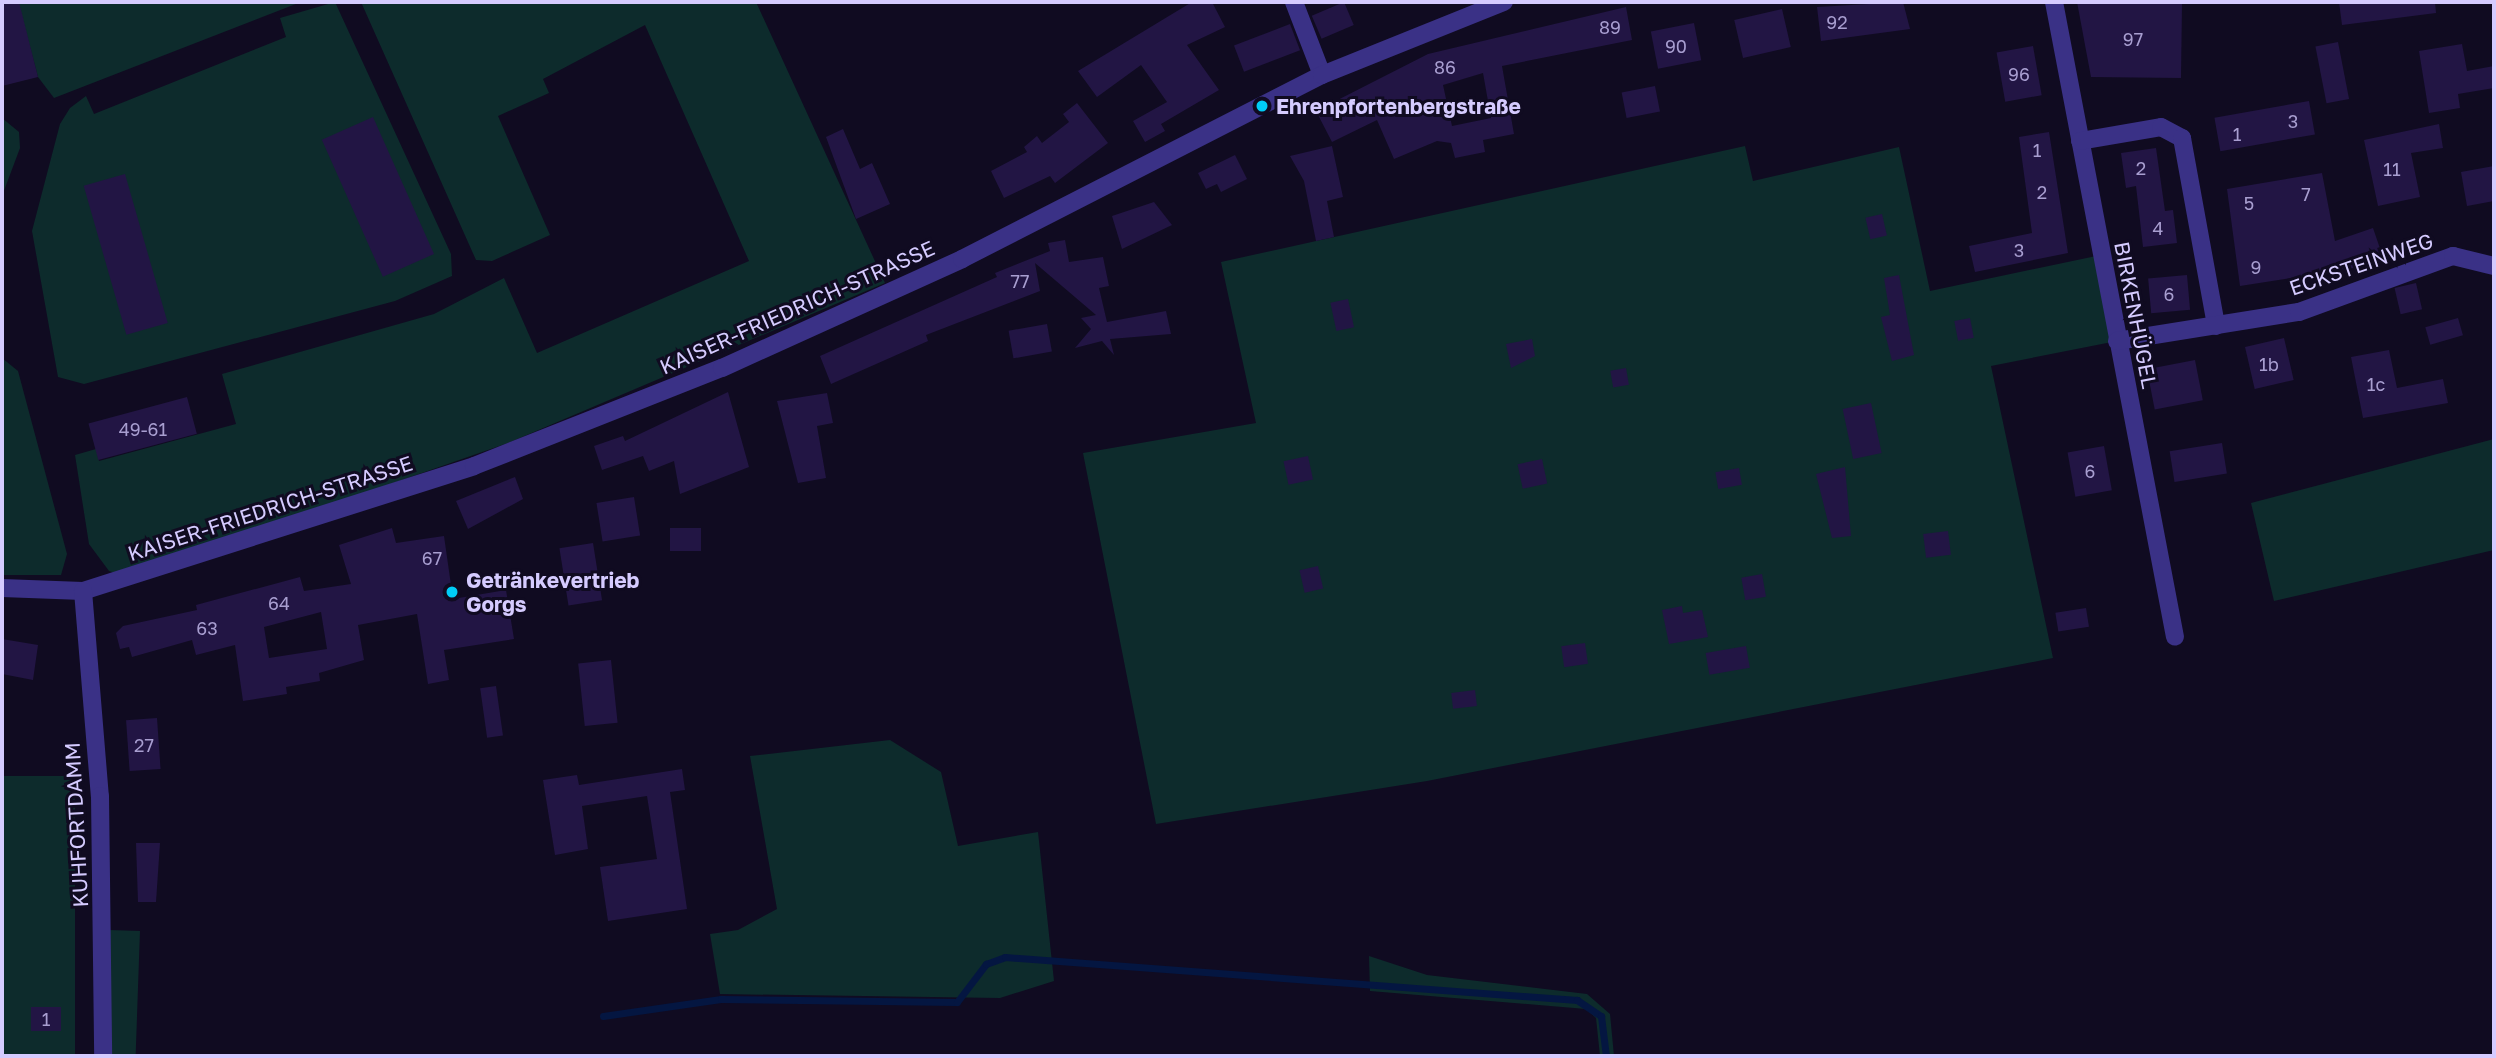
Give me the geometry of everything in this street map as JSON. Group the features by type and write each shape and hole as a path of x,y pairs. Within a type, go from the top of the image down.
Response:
{"street":[{"path":"1294,2 1322,75"},
{"name":"KAISER-FRIEDRICH-STRASSE","path":"2,589 83,591 474,466 722,368 962,259 1322,75 1446,20 1504,2"},
{"name":"BIRKENHÜGEL","path":"2054,2 2175,637"},
{"path":"2080,141 2161,127 2182,138 2216,326"},
{"name":"ECKSTEINWEG","path":"2117,341 2299,312 2453,256 2494,266"},
{"name":"KUHFORTDAMM","path":"83,591 100,796 103,1056"}],"green space":[{"path":"18,2 301,2 54,98 38,77"},
{"path":"335,2 451,254 452,276 395,301 84,384 58,377 32,231 60,124 70,108 86,96 94,114 286,37 280,18"},
{"path":"361,2 756,2 885,283 508,443 287,520 118,574 109,571 89,544 75,455 96,449 99,461 236,424 222,374 434,314 504,278 537,353 749,261 645,25 543,79 549,93 498,116 550,235 492,261 476,260"},
{"path":"2,118 19,132 20,148 2,196"},
{"path":"1745,146 1753,181 1899,147 1930,291 2101,255 2117,341 1991,366 2053,658 1427,781 1156,824 1083,453 1256,423 1221,262"},
{"path":"2,358 18,371 67,554 61,575 2,575"},
{"path":"2494,439 2494,550 2274,601 2251,503"},
{"path":"890,740 941,772 958,846 1038,832 1054,981 1000,998 720,994 710,934 738,930 777,909 750,756"},
{"path":"2,776 75,776 75,1056 2,1056"},
{"path":"109,930 140,931 136,1056 105,1056"},
{"path":"1369,956 1427,975 1587,994 1610,1014 1614,1056 1600,1056 1596,1018 1586,1009 1370,991"}],"building":[{"path":"2,2 19,2 38,77 2,86"},
{"path":"1192,2 1212,2 1225,27 1187,45 1219,90 1161,124 1165,131 1145,142 1133,121 1167,102 1141,65 1097,97 1078,71"},
{"path":"1344,2 1354,25 1322,39 1312,16"},
{"path":"1903,2 1910,29 1821,41 1817,7"},
{"path":"2077,2 2182,2 2181,78 2091,77"},
{"path":"2339,2 2435,2 2436,13 2342,25"},
{"path":"1626,7 1632,40 1502,66 1514,134 1483,140 1485,152 1455,158 1451,143 1437,141 1394,159 1377,120 1332,142 1316,111 1428,54","holes":["1483,73 1491,118 1452,126 1443,85"]},
{"path":"1782,9 1791,47 1743,58 1734,20"},
{"path":"1694,23 1701,60 1658,69 1651,31"},
{"path":"1290,24 1300,50 1244,72 1234,46"},
{"path":"2338,42 2349,99 2326,103 2315,46"},
{"path":"2462,44 2467,71 2494,66 2494,88 2458,94 2460,108 2429,113 2419,51"},
{"path":"2033,46 2042,95 2005,102 1997,52"},
{"path":"1655,86 1660,112 1627,118 1622,92"},
{"path":"2309,101 2315,134 2220,151 2214,118"},
{"path":"1077,103 1108,143 1055,183 1050,176 1004,198 991,171 1027,152 1024,147 1037,136 1042,143 1069,122 1063,114"},
{"path":"373,117 434,254 383,277 322,140"},
{"path":"2439,124 2443,148 2411,153 2420,197 2378,206 2364,140"},
{"path":"843,129 860,169 872,163 890,204 856,219 826,137"},
{"path":"2049,132 2068,253 1975,272 1969,246 2032,233 2019,137"},
{"path":"1332,146 1343,197 1327,201 1334,237 1316,241 1304,181 1290,156"},
{"path":"2156,148 2165,211 2173,210 2177,243 2143,247 2136,186 2126,188 2121,153"},
{"path":"1235,155 1247,179 1221,192 1217,184 1206,189 1198,173"},
{"path":"2494,166 2494,201 2467,206 2461,172"},
{"path":"2322,173 2335,241 2373,228 2385,263 2240,286 2227,189"},
{"path":"125,174 168,323 126,335 84,186"},
{"path":"1154,202 1172,225 1122,249 1112,216"},
{"path":"1882,214 1887,235 1870,239 1865,218"},
{"path":"1065,240 1069,262 1103,257 1109,286 1099,288 1107,322 1166,311 1171,334 1110,339 1114,355 1102,341 1075,348 1091,329 1081,318 1096,315 1035,263 1040,291 926,335 928,341 831,384 820,356 997,277 995,273 1050,251 1048,243"},
{"path":"1899,275 1914,355 1892,361 1881,317 1890,315 1884,278"},
{"path":"2187,275 2190,310 2151,313 2148,278"},
{"path":"2416,283 2422,309 2401,314 2395,288"},
{"path":"1348,299 1354,327 1336,331 1330,303"},
{"path":"1970,318 1974,338 1958,341 1954,321"},
{"path":"2458,318 2463,335 2430,345 2425,327"},
{"path":"1047,324 1052,352 1013,358 1009,331"},
{"path":"2284,338 2294,380 2255,389 2245,347"},
{"path":"1532,339 1535,356 1511,368 1506,344"},
{"path":"2389,350 2397,388 2443,379 2448,403 2363,418 2351,357"},
{"path":"2195,360 2203,400 2155,410 2147,369"},
{"path":"1626,368 1629,385 1613,388 1610,371"},
{"path":"728,392 749,467 680,494 674,461 649,471 643,456 602,470 594,446 623,436 625,441"},
{"path":"827,393 833,423 817,426 826,478 798,483 777,401"},
{"path":"187,397 197,434 98,460 88,423"},
{"path":"1871,403 1882,453 1853,459 1843,409"},
{"path":"2222,443 2227,474 2175,482 2170,451"},
{"path":"2104,446 2112,490 2075,497 2068,452"},
{"path":"1308,456 1313,479 1289,485 1284,461"},
{"path":"1542,459 1547,483 1523,489 1518,464"},
{"path":"1845,467 1851,536 1832,538 1816,474"},
{"path":"1739,468 1742,485 1718,489 1715,472"},
{"path":"515,477 523,499 468,529 456,501"},
{"path":"634,497 640,536 603,541 596,503"},
{"path":"392,528 396,543 444,536 453,599 506,590 514,639 444,650 449,680 428,684 417,614 358,625 364,660 319,673 320,681 286,687 287,694 243,701 235,645 196,655 192,640 132,657 129,647 120,649 116,633 123,626 197,610 196,605 300,577 304,591 351,584 339,545","holes":["321,612 327,649 269,658 264,627"]},
{"path":"670,528 701,528 701,551 670,551"},
{"path":"1948,531 1951,555 1926,558 1923,534"},
{"path":"593,543 602,600 568,606 559,548"},
{"path":"1318,566 1323,588 1305,593 1299,570"},
{"path":"1762,574 1766,597 1745,600 1741,578"},
{"path":"1682,606 1683,613 1702,610 1708,637 1669,644 1662,610"},
{"path":"2086,608 2089,627 2058,632 2055,613"},
{"path":"2,639 38,645 33,680 2,674"},
{"path":"1585,643 1588,664 1564,667 1561,646"},
{"path":"1746,646 1750,668 1709,675 1706,653"},
{"path":"611,660 618,723 585,726 578,663"},
{"path":"496,686 503,736 487,738 480,688"},
{"path":"1475,690 1477,706 1453,709 1451,693"},
{"path":"157,718 161,769 130,771 126,720"},
{"path":"682,769 685,790 670,792 687,909 608,921 600,867 657,859 647,796 582,806 588,849 555,855 543,780 577,775 579,785"},
{"path":"136,843 160,843 156,902 138,902"},
{"path":"31,1007 61,1007 61,1031 31,1031"}],"waterway":[{"path":"603,1016 721,999 957,1002 986,964 1005,957 1577,1000 1601,1016 1606,1056"}],"place":[{"name":"Ehrenpfortenbergstraße","path":"1262,106"},
{"name":"Getränkevertrieb Gorgs","path":"452,592"}]}
